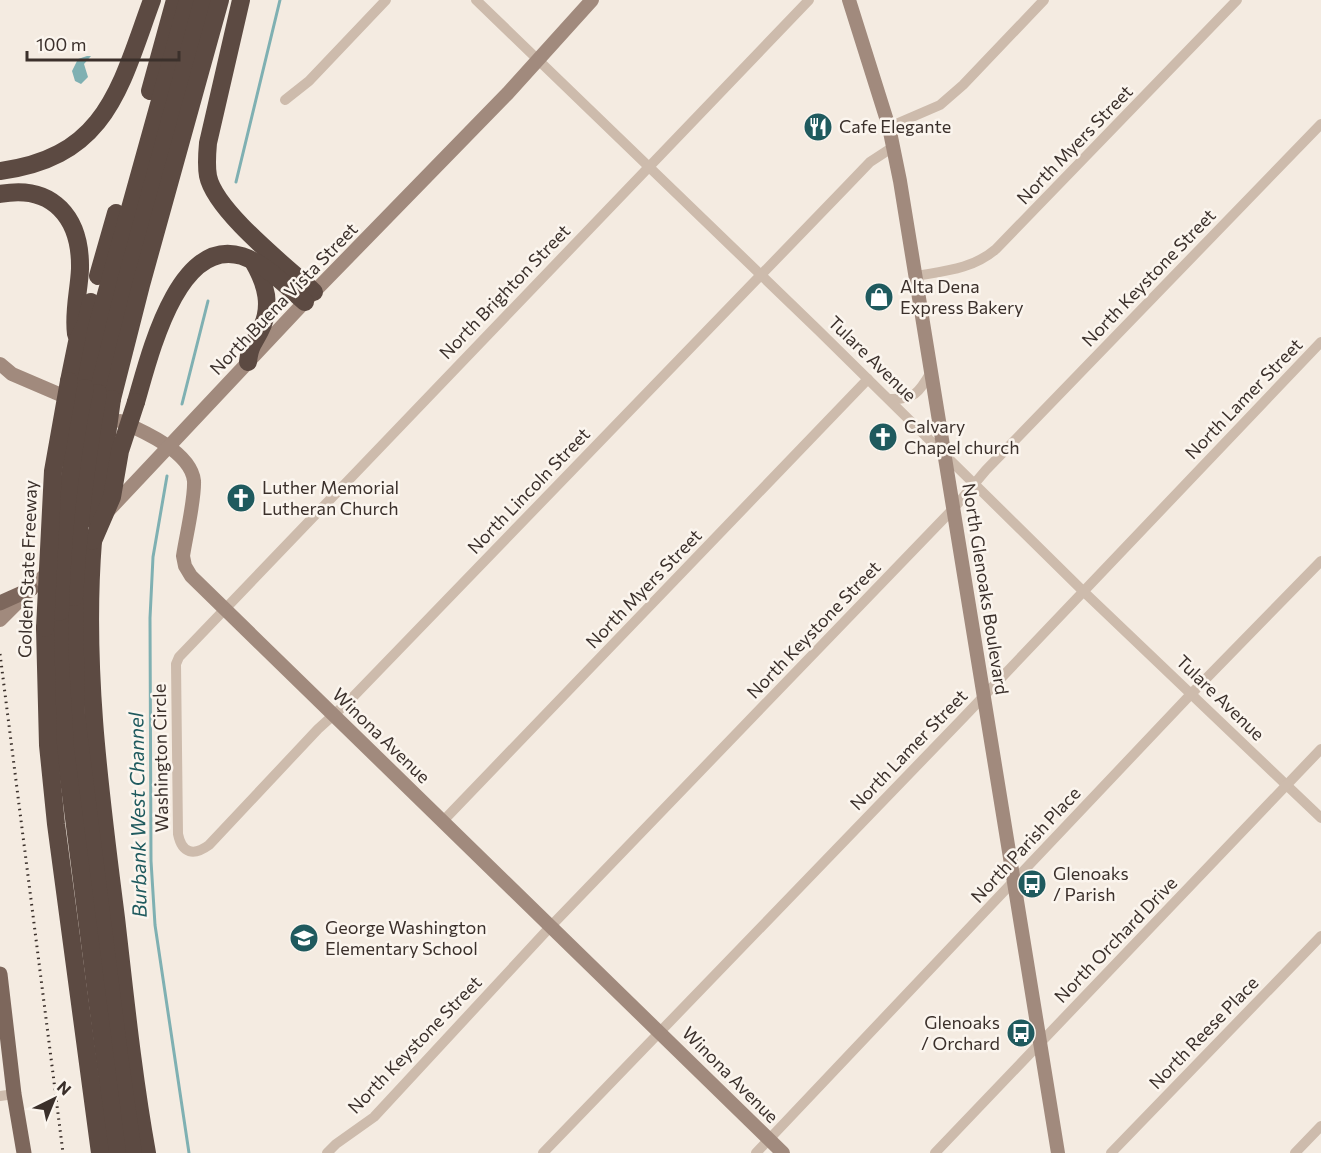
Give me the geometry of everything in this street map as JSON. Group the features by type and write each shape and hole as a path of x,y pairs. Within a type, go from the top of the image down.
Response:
{"highway":[{"path":"0,171 38,163 80,140 94,126 113,101 121,85 152,0"},
{"name":"Golden State Freeway","path":"147,1153 97,770 90,681 90,582 99,478 91,390 77,342 86,323 175,0"},
{"path":"133,1153 118,1055 76,715 74,597 97,327 188,0"},
{"path":"117,1153 65,748 59,646 61,573 76,430 127,278 203,0"},
{"name":"Golden State Freeway","path":"100,1153 56,824 48,744 45,628 53,471 144,274 220,0"},
{"path":"241,0 208,143 208,177 225,208 310,297"},
{"path":"0,194 24,191 41,195 58,205 70,222 77,241 80,268 75,325 77,342"},
{"path":"93,541 112,497 120,451 154,344 166,313 188,274 210,257 232,254 253,261 310,297"},
{"path":"248,362 250,347 267,313 264,280 253,261"}],"main road":[{"name":"North Buena Vista Street","path":"0,620 539,60 592,0"},
{"name":"North Glenoaks Boulevard","path":"849,0 893,147 946,456 1058,1153"},
{"name":"Winona Avenue","path":"0,364 12,374 147,433 185,462 190,468 194,483 183,556 185,567 191,576 783,1153"},
{"path":"0,603 31,589"},
{"path":"0,974 7,1095 24,1153"}],"street":[{"path":"285,100 309,81 386,0"},
{"name":"Tulare Avenue","path":"476,0 650,166 1083,591 1321,818"},
{"name":"North Brighton Street","path":"225,608 809,0"},
{"path":"889,128 940,105 963,85 1044,0"},
{"name":"North Myers Street","path":"916,276 962,268 981,260 996,249 1237,0"},
{"name":"North Keystone Street","path":"327,1153 374,1117 552,926 1321,124"},
{"name":"North Lincoln Street","path":"187,850 202,850 209,845 318,729 760,274 870,162 893,147"},
{"name":"North Lamer Street","path":"543,1153 984,696 1321,342"},
{"path":"889,399 911,397 924,384 931,372"},
{"name":"North Myers Street","path":"443,821 868,379"},
{"name":"North Parish Place","path":"756,1153 1192,693 1321,561"},
{"name":"Washington Circle","path":"187,850 180,844 177,834 176,664 178,657 225,608"},
{"name":"North Orchard Drive","path":"935,1153 1321,749"},
{"name":"North Reese Place","path":"1111,1153 1321,936"},
{"path":"1295,1153 1321,1126"}],"water":[{"path":"91,56 84,64 88,77 81,84 75,81 72,71 78,59"}],"waterway":[{"name":"Burbank West Channel","path":"236,182 280,0"},
{"name":"Burbank West Channel","path":"182,404 208,301"},
{"name":"Burbank West Channel","path":"167,476 153,557 150,618 151,861 155,925 189,1153"}],"railway":[{"path":"0,654 63,1153"}],"place":[{"name":"Cafe Elegante","path":"818,127"},
{"name":"Alta Dena Express Bakery","path":"879,297"},
{"name":"Calvary Chapel church","path":"883,437"},
{"name":"Luther Memorial Lutheran Church","path":"241,498"},
{"name":"Glenoaks / Parish","path":"1032,884"},
{"name":"George Washington Elementary School","path":"304,938"},
{"name":"Glenoaks / Orchard","path":"1021,1033"}]}
